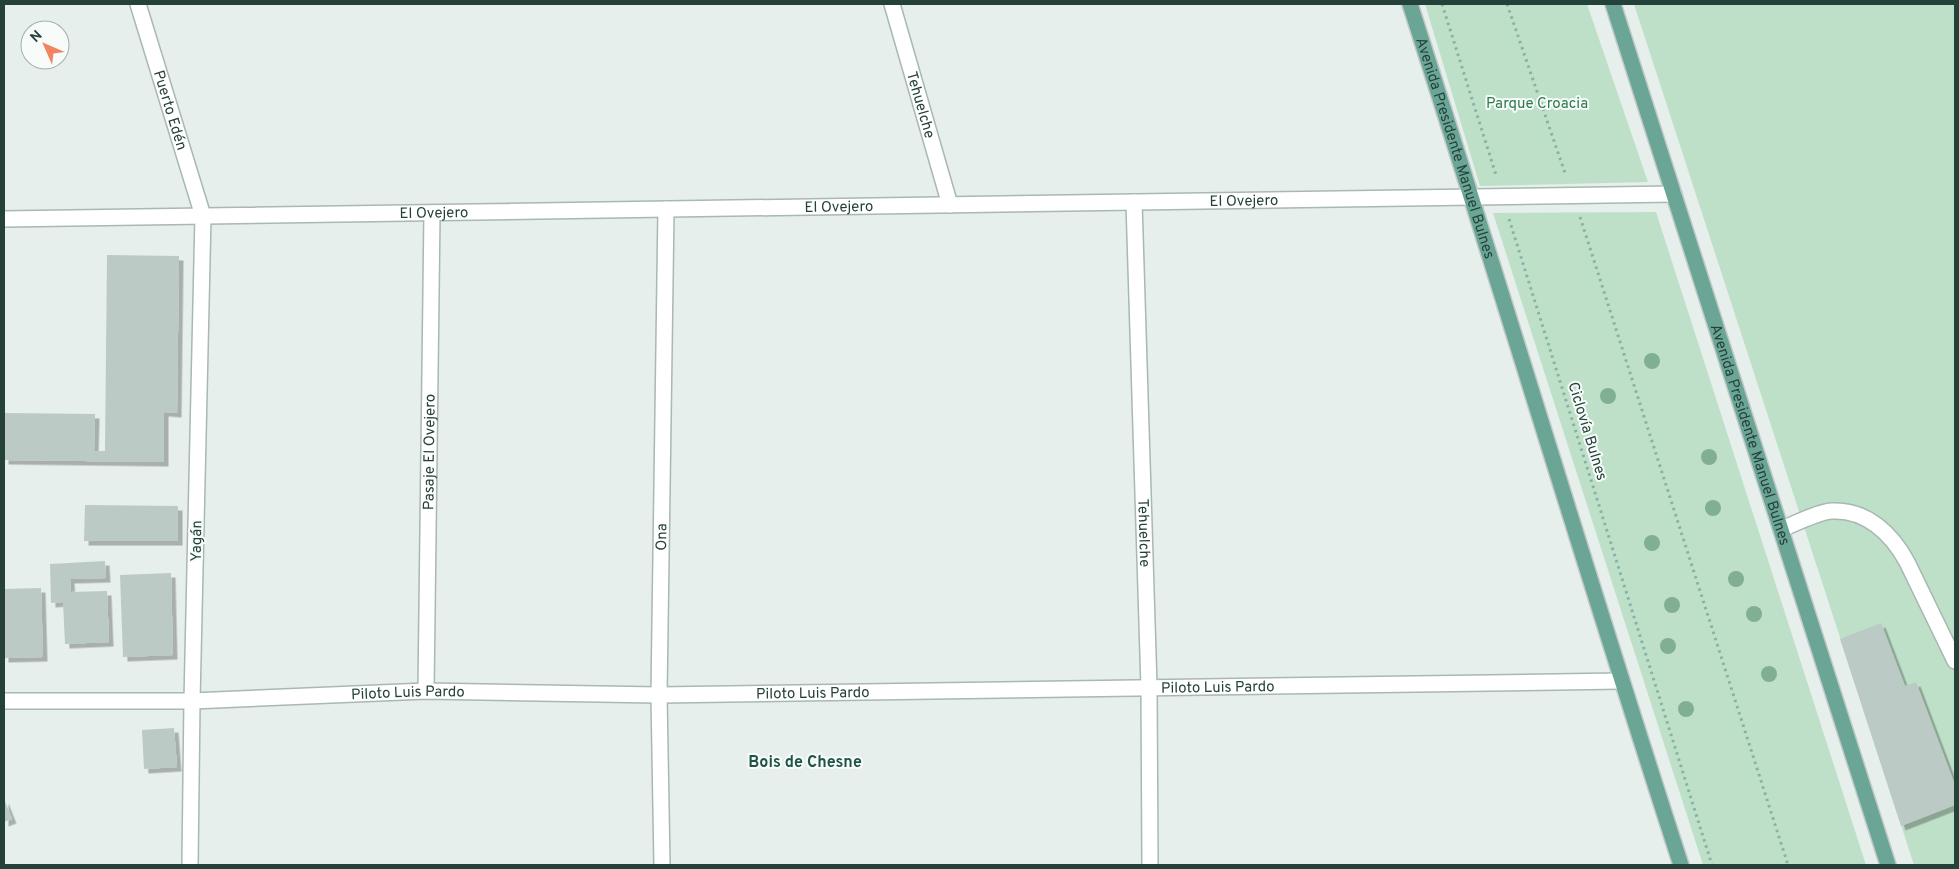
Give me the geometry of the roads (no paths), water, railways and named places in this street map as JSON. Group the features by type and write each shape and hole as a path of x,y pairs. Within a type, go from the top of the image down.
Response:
{"main road":[{"name":"Avenida Presidente Manuel Bulnes","path":"1410,4 1472,197 1621,682 1682,865"},
{"name":"Avenida Presidente Manuel Bulnes","path":"1613,4 1888,865"}],"street":[{"name":"Puerto Edén","path":"138,4 203,216"},
{"name":"Tehuelche","path":"892,4 950,205"},
{"name":"El Ovejero","path":"4,219 1674,194"},
{"name":"Tehuelche","path":"1134,202 1148,687 1150,865"},
{"name":"Ona","path":"662,865 659,695 666,209"},
{"name":"Pasaje El Ovejero","path":"426,691 432,213"},
{"name":"Yagán","path":"190,865 203,216"},
{"path":"1781,529 1830,511 1858,515 1887,532 1899,545 1955,661"},
{"name":"Piloto Luis Pardo","path":"4,702 192,701 426,691 659,695 1621,682"}],"district":[{"name":"Bois de Chesne","path":"805,761"}],"park label":[{"name":"Parque Croacia","path":"1537,103"}]}
